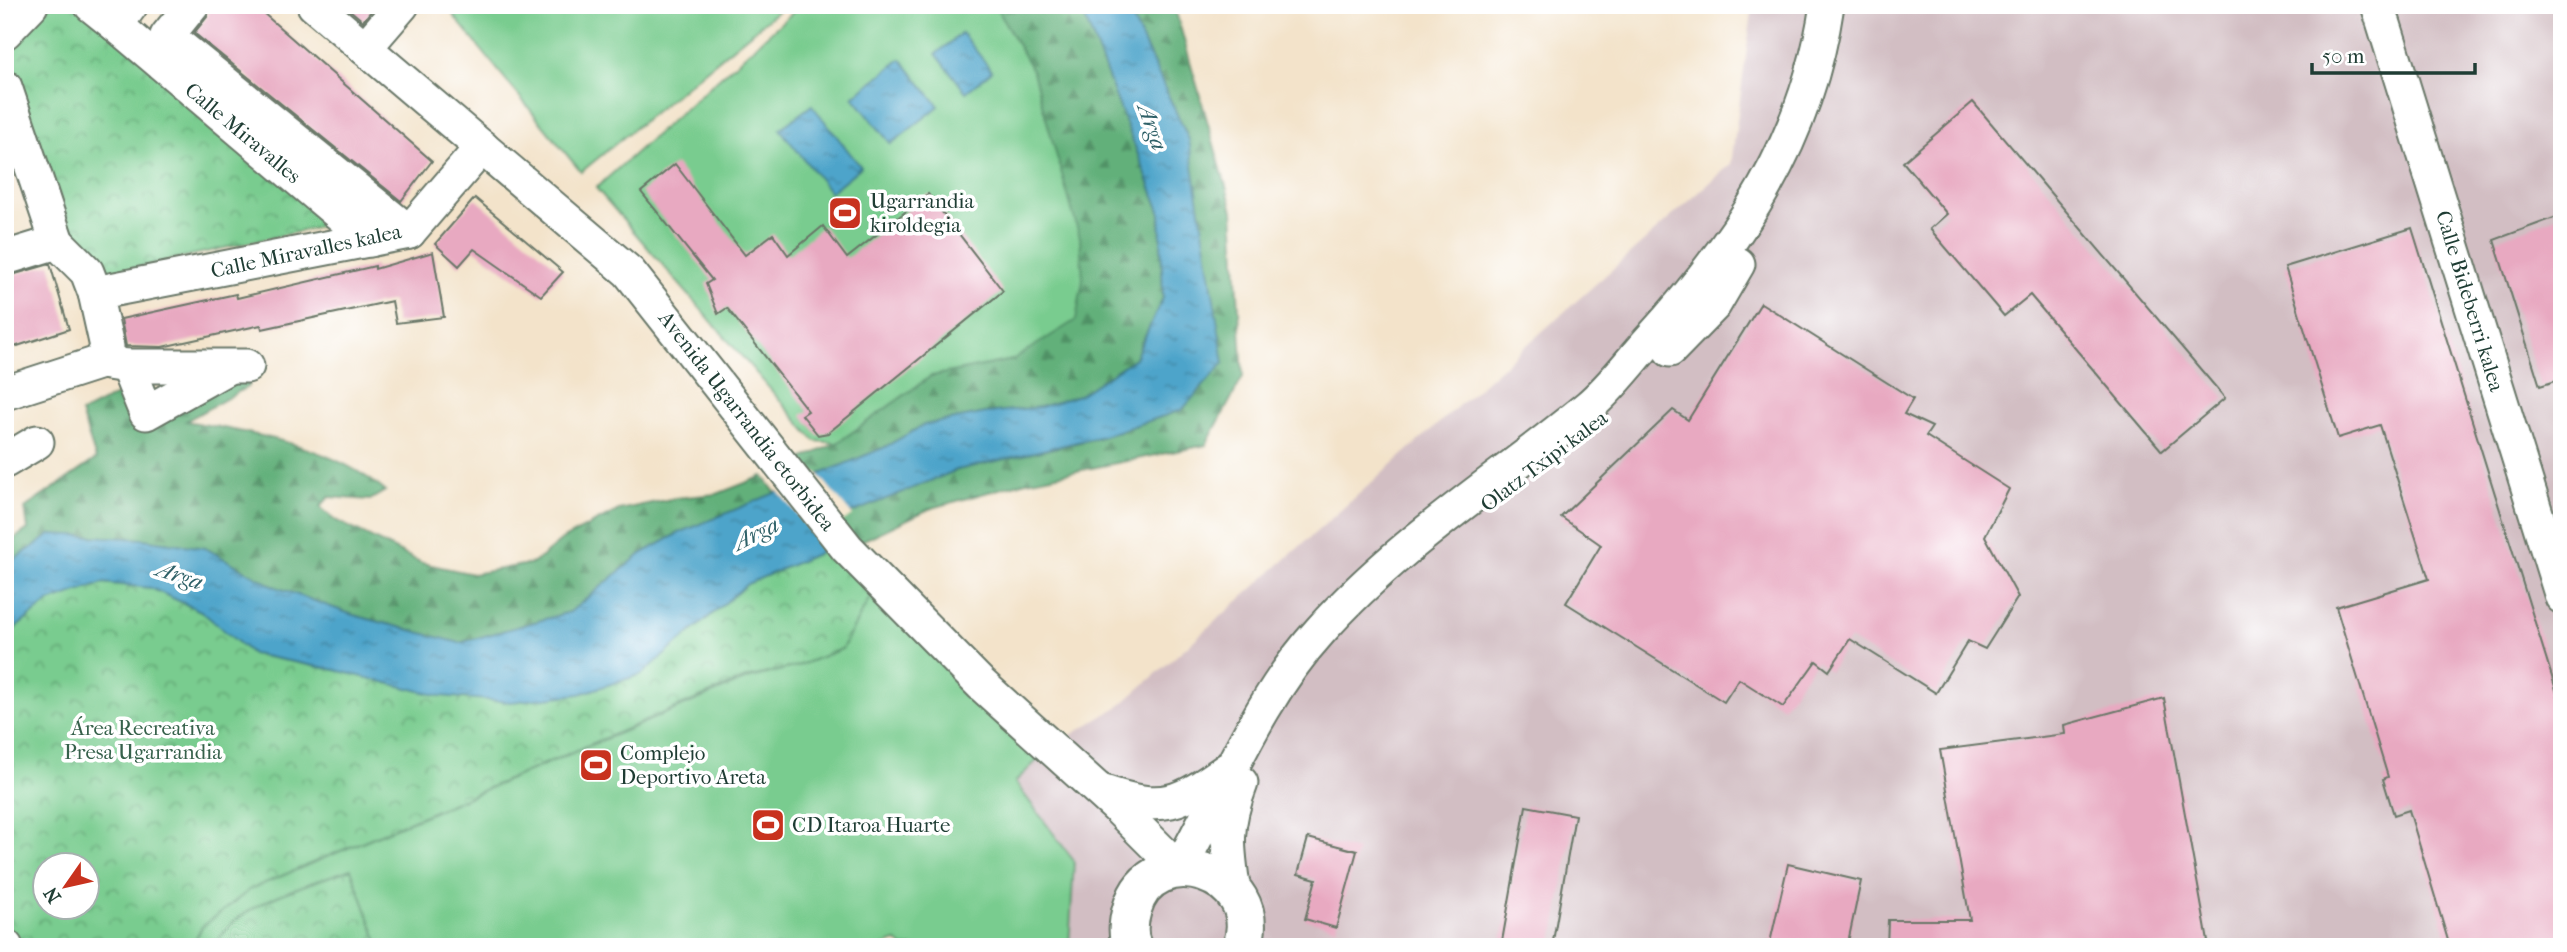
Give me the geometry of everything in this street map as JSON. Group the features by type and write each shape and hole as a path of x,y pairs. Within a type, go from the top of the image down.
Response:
{"main road":[{"path":"1132,947 1129,921 1134,902 1142,890 1161,874 1179,869 1210,873 1240,918 1268,947"}],"street":[{"path":"5,32 31,5"},
{"path":"167,36 192,5"},
{"name":"Avenida Ugarrandia etorbidea","path":"314,5 629,272 840,539 981,684 1108,799 1179,869"},
{"path":"365,48 402,5"},
{"name":"Olatz Txipi kalea","path":"1179,869 1279,684 1318,633 1368,580 1591,405 1698,287 1745,223 1797,123 1821,47 1827,5"},
{"name":"Olatz Txipi kalea","path":"1240,918 1226,843 1232,807 1252,756 1272,719 1324,647 1384,583 1602,421 1714,305 1799,152 1839,46 1843,5"},
{"name":"Calle Bideberri kalea","path":"2378,5 2562,597"},
{"name":"Calle Miravalles","path":"117,10 167,36 409,232"},
{"name":"Calle Miravalles","path":"117,10 370,240"},
{"path":"5,87 57,242 87,272 114,364 146,413 238,366 114,364 5,393"},
{"name":"Calle Miravalles kalea","path":"95,293 409,232 482,147"},
{"path":"5,258 57,242"},
{"path":"5,461 37,442"},
{"path":"1108,799 1172,803 1233,766"},
{"name":"Avenida Ugarrandia etorbidea","path":"1108,799 1140,862 1142,890"}],"shaded area":[{"path":"1753,5 2562,5 2562,947 1069,947 1074,861 1015,782 1051,747 1121,705 1731,164"}],"green space":[{"path":"31,5 90,5 347,221 111,273 73,234 5,48 5,32"},
{"path":"465,5 785,5 581,172 453,15"},
{"name":"Ugarrandia kiroldegia","path":"801,5 995,5 1033,72 1080,238 1083,279 1076,320 1012,360 931,376 837,443 815,441 596,188"},
{"path":"995,5 1080,5 1160,211 1163,298 1135,358 1079,395 1041,407 986,413 924,425 883,448 798,484 784,467 837,443 931,376 1012,360 1033,72"},
{"path":"1126,5 1174,5 1233,211 1243,377 1206,445 1027,481 929,509 847,548 839,518 957,470 1098,438 1182,410 1189,140"},
{"path":"246,367 249,386 186,421 290,443 341,462 364,475 385,491 370,500 329,497 320,507 335,520 422,563 473,574 534,563 563,539 619,510 675,498 717,494 763,476 778,496 679,533 641,554 570,612 459,643 353,615 273,586 205,548 142,539 52,534 5,566 5,545 28,529 25,508 96,459 81,413 132,387 144,419"},
{"name":"Área Recreativa Presa Ugarrandia","path":"832,530 879,581 842,649 798,666 746,678 251,889 202,927 191,947 5,946 5,636 49,602 103,583 151,588 201,611 257,655 335,670 682,640 747,584 819,553"},
{"path":"879,581 1051,747 1015,782 1074,861 1069,947 1006,947 989,941 971,947 903,947 896,941 881,947 380,947 351,869 274,897 254,908 224,932 215,947 191,947 202,927 251,889 747,679 798,666 842,649"},
{"path":"351,869 380,947 215,947 224,932 237,919 254,908 295,889"}],"water":[{"name":"Arga","path":"1080,5 1126,5 1189,140 1224,363 1182,410 1103,436 957,470 839,518 819,553 747,584 642,674 580,694 511,702 440,696 335,670 252,654 201,611 151,588 103,583 49,602 5,636 5,566 52,534 142,539 205,548 273,586 353,615 460,643 570,612 641,554 679,533 883,448 924,425 986,413 1041,407 1079,395 1135,358 1163,298 1160,211"},
{"path":"962,33 992,71 966,92 936,54"},
{"path":"901,59 939,106 891,144 853,97"},
{"path":"812,105 861,167 830,192 780,129"}],"pier":[{"path":"817,472 853,516 842,521 825,549 776,489"}],"building":[{"path":"211,5 254,5 432,161 401,201 194,33 207,17"},
{"path":"344,5 376,5 363,21"},
{"path":"1973,102 2225,398 2162,451 2030,295 2004,316 1930,229 1947,214 1903,162"},
{"path":"675,164 745,255 773,234 788,255 823,226 847,258 928,194 1003,291 828,433 818,435 802,415 808,411 727,308 718,314 706,284 712,280 641,192"},
{"path":"475,198 563,272 541,296 474,249 459,266 435,244"},
{"path":"2562,215 2562,379 2540,386 2494,240"},
{"path":"2412,228 2562,709 2562,947 2450,947 2409,810 2394,815 2383,779 2388,777 2336,607 2429,579 2380,425 2338,438 2285,267"},
{"path":"433,252 444,317 396,323 392,301 262,329 261,325 162,347 126,346 121,319 236,294 237,298 375,266 375,269"},
{"path":"50,264 69,329 5,350 5,277"},
{"path":"1761,303 1913,399 1904,414 1932,427 1926,436 2009,489 1985,536 2018,597 1985,649 1968,641 1936,693 1850,639 1829,671 1816,661 1783,707 1739,679 1724,702 1566,603 1601,545 1561,517 1673,410 1688,420"},
{"path":"2164,698 2209,947 1887,947 1888,920 1970,920 1940,750 2065,734 2064,725"},
{"path":"1526,806 1575,815 1552,947 1501,947"},
{"path":"1308,838 1357,851 1336,928 1305,919 1316,879 1298,874"},
{"path":"1788,864 1861,881 1847,947 1769,947"}],"place":[{"name":"Ugarrandia kiroldegia","path":"845,213"},
{"name":"Complejo Deportivo Areta","path":"596,765"},
{"name":"CD Itaroa Huarte","path":"768,825"}]}
